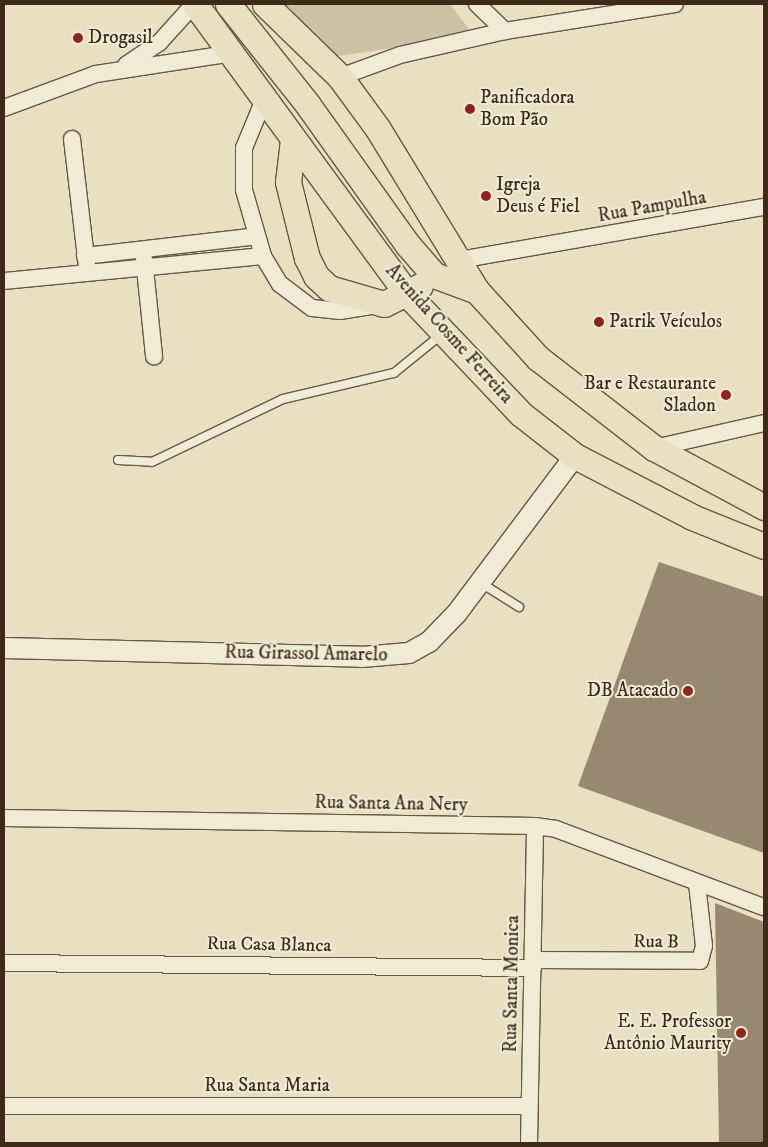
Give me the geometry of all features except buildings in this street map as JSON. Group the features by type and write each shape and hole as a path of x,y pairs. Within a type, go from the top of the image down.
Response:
{"main road":[{"name":"Avenida Cosme Ferreira","path":"195,4 234,53 293,140 408,295 521,414 575,456 692,517 764,546"},
{"path":"228,4 308,105 395,229 434,275 477,291"},
{"path":"265,4 340,77 378,129 477,291 552,370 654,448 764,507"},
{"path":"293,140 288,182 307,258 316,276 329,288 384,304 408,295 434,275 459,260"}],"street":[{"path":"120,68 159,43 195,4"},
{"path":"478,4 505,31"},
{"path":"340,77 400,55 505,31 675,4"},
{"path":"4,108 67,82 120,68 234,53"},
{"path":"265,97 244,148 244,190 263,256 280,284 312,308 340,310 384,304"},
{"path":"72,139 88,274"},
{"name":"Rua Pampulha","path":"459,260 764,207"},
{"path":"86,256 257,236"},
{"path":"144,249 154,356"},
{"path":"4,280 88,274 263,256"},
{"path":"654,448 764,423"},
{"name":"Rua Girassol Amarelo","path":"4,648 388,656 409,653 429,642 481,583 575,456"},
{"name":"Rua Santa Ana Nery","path":"4,818 535,826 556,828 697,884 764,907"},
{"name":"Rua Santa Monica","path":"529,1143 535,826"},
{"name":"Rua B","path":"533,964 700,961 704,946 697,884"},
{"name":"Rua Casa Blanca","path":"4,963 533,964"},
{"name":"Rua Santa Maria","path":"4,1106 529,1106"}],"lane":[{"path":"118,460 152,462 283,399 394,373 443,332"},
{"path":"481,583 519,607"}],"shaded area":[{"path":"286,4 450,4 474,36 332,57"}],"place":[{"name":"Drogasil","path":"78,38"},
{"name":"Panificadora Bom Pão","path":"470,109"},
{"name":"Igreja Deus é Fiel","path":"486,196"},
{"name":"Patrik Veículos","path":"599,322"},
{"name":"Bar e Restaurante Sladon","path":"726,395"},
{"name":"DB Atacado","path":"688,691"},
{"name":"E. E. Professor Antônio Maurity","path":"741,1033"}]}
